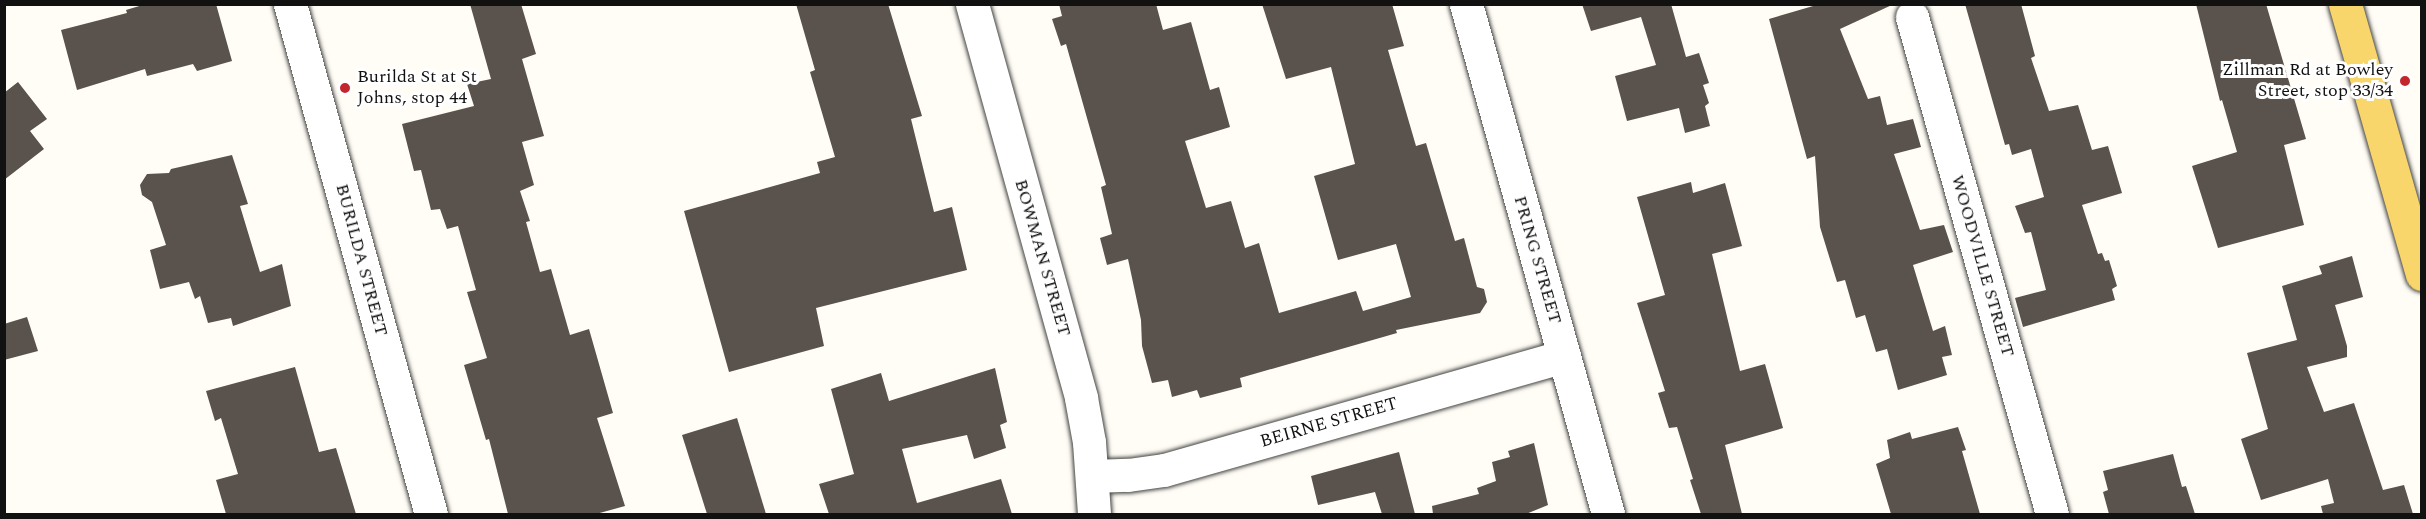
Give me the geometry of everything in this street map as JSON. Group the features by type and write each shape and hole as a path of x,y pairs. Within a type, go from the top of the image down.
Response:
{"main road":[{"path":"2345,4 2416,236 2421,274"}],"street":[{"name":"BURILDA STREET","path":"290,4 431,514"},
{"name":"BOWMAN STREET","path":"972,4 1081,398 1089,442 1094,514"},
{"name":"PRING STREET","path":"1466,4 1608,514"},
{"name":"WOODVILLE STREET","path":"1911,17 2052,514"},
{"name":"BEIRNE STREET","path":"1092,476 1136,475 1164,470 1564,356"}],"building":[{"path":"146,4 216,4 232,61 197,71 193,64 147,76 145,69 77,90 61,30 127,13 126,10"},
{"path":"470,4 521,4 536,54 522,59 544,136 522,142 534,185 520,191 530,221 526,222 540,272 551,269 570,335 589,329 613,413 597,418 625,506 596,514 508,514 489,439 486,440 464,365 487,358 467,292 476,290 458,226 447,229 440,209 431,210 421,170 414,171 402,124 474,106 467,84 491,79"},
{"path":"796,4 888,4 922,116 911,119 934,212 952,207 967,270 816,308 824,346 729,372 684,211 820,173 817,162 835,157 810,72 815,70"},
{"path":"1059,4 1156,4 1163,30 1191,22 1210,90 1219,87 1230,127 1185,141 1206,208 1231,201 1245,248 1259,243 1279,313 1356,291 1363,311 1411,297 1396,244 1338,260 1314,176 1355,164 1331,67 1286,79 1262,4 1392,4 1404,46 1388,50 1416,146 1426,143 1455,241 1464,238 1477,287 1484,289 1487,302 1480,313 1396,330 1397,333 1240,378 1242,387 1200,398 1197,390 1172,397 1168,380 1152,383 1142,346 1141,320 1128,259 1107,265 1100,238 1112,234 1101,187 1106,185 1066,44 1061,46 1052,19 1062,16"},
{"path":"1582,4 1671,4 1686,57 1699,53 1709,83 1703,85 1709,103 1705,106 1710,126 1685,133 1679,108 1627,121 1615,76 1656,65 1641,17 1591,31"},
{"path":"1820,4 1894,4 1840,29 1868,99 1880,96 1887,125 1913,119 1921,147 1894,154 1920,230 1944,225 1953,252 1913,265 1933,331 1945,326 1952,355 1942,357 1947,375 1898,390 1887,349 1876,352 1865,315 1856,318 1845,280 1837,282 1820,227 1815,156 1807,159 1769,19"},
{"path":"1965,4 2021,4 2035,56 2031,58 2049,111 2078,105 2092,150 2108,146 2122,193 2082,205 2098,254 2102,253 2105,261 2109,260 2117,286 2112,289 2115,300 2023,327 2015,298 2046,290 2031,232 2025,233 2015,206 2044,197 2031,149 2012,155 2009,144 2005,145"},
{"path":"2196,4 2266,4 2306,139 2284,145 2304,225 2218,248 2192,166 2237,152 2222,100 2220,101"},
{"path":"18,82 47,119 30,131 44,149 4,180 4,93"},
{"path":"232,155 248,204 240,206 260,272 282,264 291,306 233,326 231,318 208,323 200,296 195,299 189,282 160,289 150,250 166,245 152,202 142,195 140,185 147,174 169,173 171,169"},
{"path":"1691,182 1693,193 1725,183 1742,246 1712,254 1740,371 1765,364 1783,428 1725,445 1742,514 1701,514 1677,427 1669,428 1658,393 1665,391 1637,303 1665,295 1637,197"},
{"path":"2352,256 2363,297 2335,305 2347,346 2347,357 2307,367 2324,412 2354,403 2383,490 2404,485 2413,514 2323,514 2321,506 2334,503 2328,479 2261,500 2241,439 2268,429 2247,353 2297,340 2282,286 2322,274 2319,266"},
{"path":"27,317 38,351 4,360 4,324"},
{"path":"295,367 319,452 336,448 356,514 226,514 216,480 238,474 221,418 215,421 206,391"},
{"path":"995,368 1007,422 1000,425 1006,448 974,459 967,435 902,449 917,503 1001,479 1012,514 829,514 819,484 854,474 831,389 881,373 889,401"},
{"path":"737,418 766,514 707,514 682,435"},
{"path":"1958,427 1966,450 1962,451 1980,514 1891,514 1876,464 1890,458 1887,440 1910,432 1912,439"},
{"path":"1534,443 1548,505 1526,514 1433,514 1432,506 1479,494 1477,488 1496,481 1492,462 1510,457 1508,451"},
{"path":"1399,452 1415,514 1382,514 1375,492 1318,505 1311,476"},
{"path":"2173,454 2182,487 2186,486 2195,514 2109,514 2103,492 2108,490 2103,471"}],"place":[{"name":"Zillman Rd at Bowley Street, stop 33/34","path":"2405,81"},
{"name":"Burilda St at St Johns, stop 44","path":"345,88"}]}
